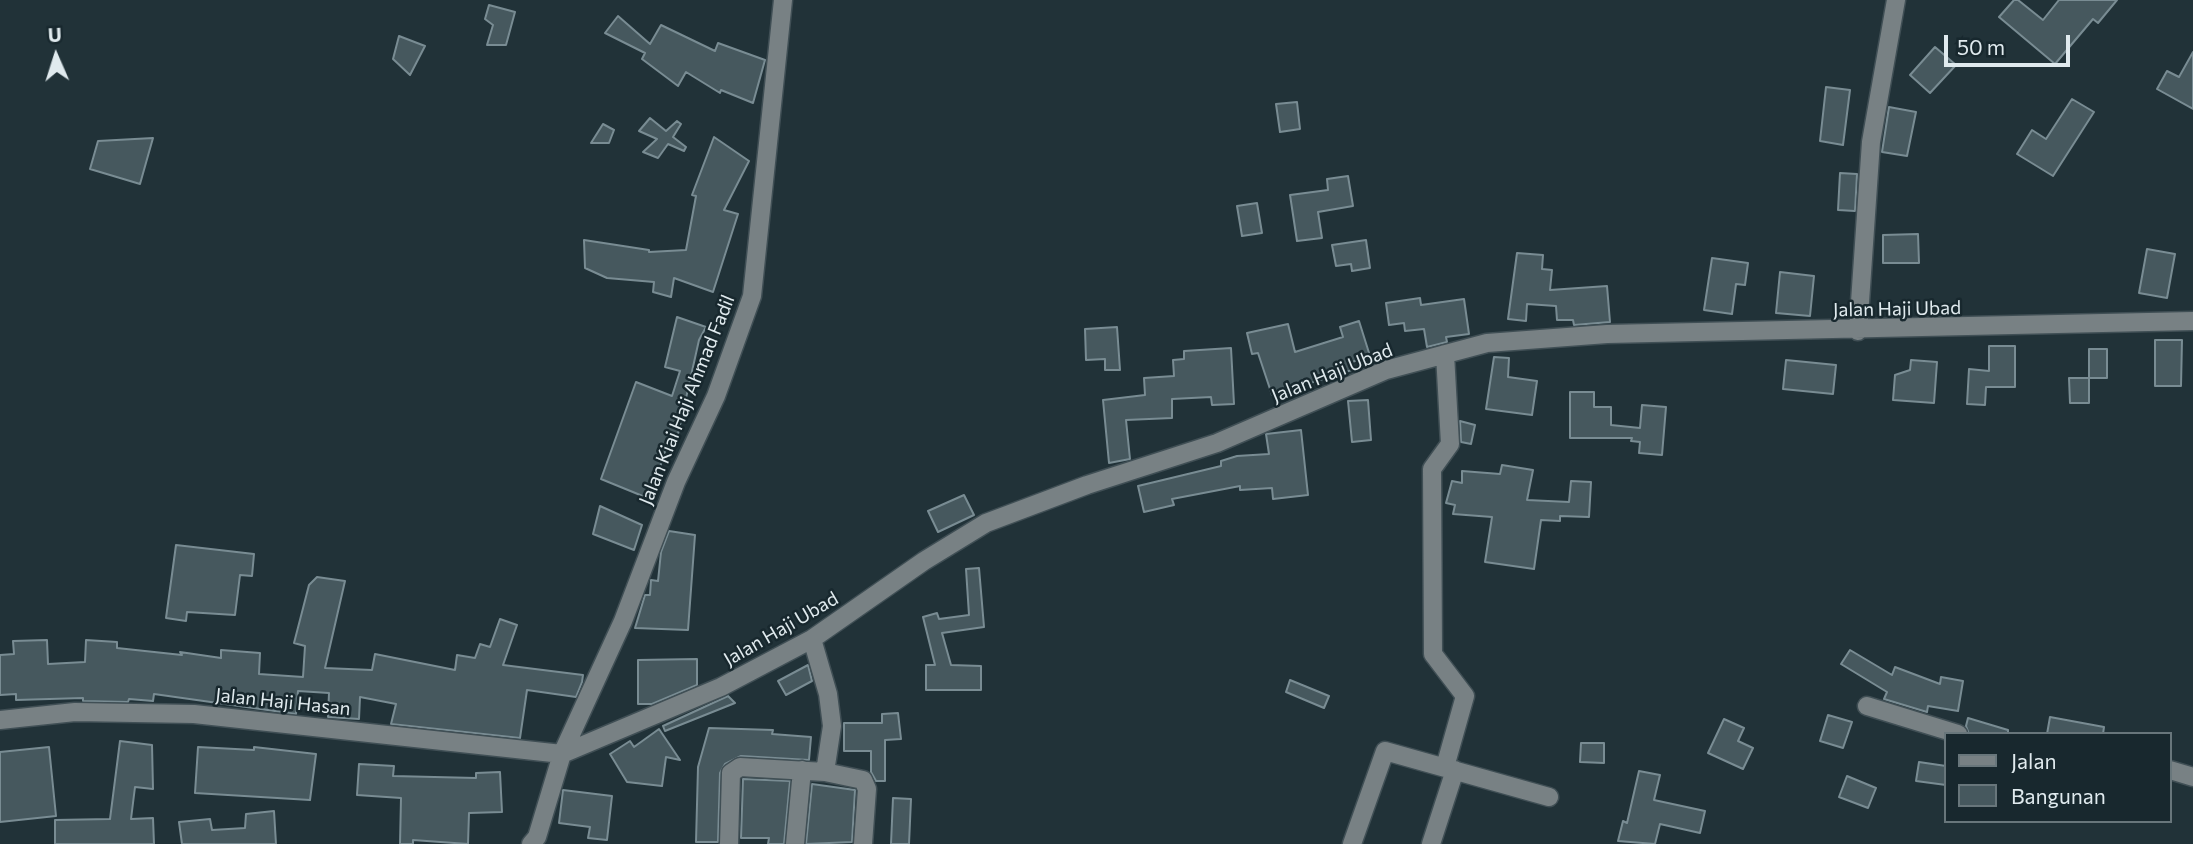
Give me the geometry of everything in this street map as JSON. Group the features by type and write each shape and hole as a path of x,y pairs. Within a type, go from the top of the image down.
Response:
{"street":[{"name":"Jalan Kiai Haji Ahmad Fadil","path":"531,844 537,837 562,754 623,621 676,482 716,396 752,296 783,0"},
{"path":"1858,331 1871,142 1896,0"},
{"name":"Jalan Haji Ubad","path":"562,754 721,687 812,639 924,561 986,523 1087,485 1217,443 1386,370 1445,354 1488,343 1607,334 1858,331 2193,321"},
{"path":"1432,844 1465,696 1433,654 1432,469 1450,444 1445,354"},
{"path":"812,639 828,694 832,726 825,772"},
{"path":"1867,706 1952,732"},
{"name":"Jalan Haji Hasan","path":"0,720 75,712 194,714 562,754"},
{"path":"1352,844 1385,751 1549,797"},
{"path":"729,844 731,773 734,769 802,770 860,778 866,783 863,844"},
{"path":"795,844 802,770"},
{"path":"2172,771 2193,777"}],"building":[{"path":"2014,0 2018,0 2043,20 2059,0 2117,0 2098,23 2093,19 2055,64 1999,17"},
{"path":"489,5 515,12 506,45 487,45 493,25 485,19"},
{"path":"618,16 650,44 661,25 715,51 718,43 765,60 753,103 721,90 720,93 686,72 678,86 642,59 645,53 605,33"},
{"path":"399,36 425,46 410,75 393,59"},
{"path":"1935,47 1956,65 1930,93 1910,75"},
{"path":"2193,52 2193,109 2157,89 2167,71 2179,77"},
{"path":"1826,87 1850,90 1843,145 1820,141"},
{"path":"2072,99 2094,112 2053,176 2017,154 2032,130 2046,139"},
{"path":"1297,102 1300,129 1280,132 1276,104"},
{"path":"1889,107 1916,112 1907,156 1882,152"},
{"path":"650,118 666,131 677,121 681,124 673,137 686,147 684,151 668,144 658,158 643,152 657,139 639,131"},
{"path":"603,124 614,130 609,143 591,143"},
{"path":"714,137 749,161 724,210 738,214 713,292 674,278 671,297 653,292 654,282 607,278 585,268 584,240 649,252 686,250 696,196 692,195"},
{"path":"153,138 140,184 90,169 98,141"},
{"path":"1840,173 1857,174 1855,211 1838,210"},
{"path":"1348,176 1353,206 1318,212 1322,238 1297,241 1290,195 1328,190 1327,179"},
{"path":"1257,203 1262,233 1242,236 1237,206"},
{"path":"1918,234 1919,263 1883,263 1883,235"},
{"path":"1366,240 1370,268 1352,271 1351,264 1336,266 1332,245"},
{"path":"2147,249 2175,254 2167,298 2139,293"},
{"path":"1517,253 1543,255 1542,269 1552,270 1550,290 1607,286 1610,322 1574,325 1573,320 1557,320 1556,306 1527,304 1526,321 1508,319"},
{"path":"1712,258 1748,263 1745,285 1736,284 1732,314 1704,310"},
{"path":"1780,272 1814,276 1810,316 1776,313"},
{"path":"1420,298 1421,305 1464,299 1469,334 1446,337 1447,342 1427,347 1424,329 1405,331 1404,323 1389,325 1386,303"},
{"path":"677,317 706,327 699,340 676,443 669,439 650,499 601,479 636,382 672,396 680,371 665,367"},
{"path":"1359,321 1370,356 1352,362 1355,369 1272,395 1258,353 1252,354 1247,333 1288,324 1295,352 1343,337 1340,327"},
{"path":"1117,327 1120,370 1105,370 1105,359 1086,360 1085,329"},
{"path":"2155,340 2182,340 2181,386 2155,386"},
{"path":"1989,346 2015,346 2015,387 1986,387 1985,405 1967,404 1969,369 1989,371"},
{"path":"1231,348 1234,404 1212,405 1211,397 1172,399 1172,418 1126,420 1130,459 1109,463 1103,400 1145,395 1144,378 1174,376 1173,360 1184,359 1184,351"},
{"path":"2089,349 2107,349 2107,378 2089,378"},
{"path":"1494,357 1509,358 1508,377 1537,381 1532,415 1486,409"},
{"path":"1786,360 1836,365 1833,394 1783,389"},
{"path":"1911,360 1937,362 1934,403 1893,400 1895,375 1910,370"},
{"path":"2069,378 2089,378 2089,403 2070,403"},
{"path":"1570,392 1594,392 1594,407 1611,407 1611,425 1640,428 1642,405 1666,407 1662,455 1639,453 1640,442 1631,441 1632,438 1570,438"},
{"path":"1368,400 1371,440 1352,442 1348,401"},
{"path":"1460,421 1475,425 1471,444 1461,442"},
{"path":"1301,430 1308,495 1273,499 1272,488 1240,490 1240,486 1172,499 1174,505 1144,512 1138,486 1221,466 1221,461 1237,456 1269,454 1266,434"},
{"path":"1502,465 1533,470 1527,500 1569,502 1571,481 1591,482 1589,517 1560,516 1560,521 1541,520 1534,569 1485,562 1492,517 1453,514 1455,505 1446,503 1452,481 1462,483 1462,471 1500,474"},
{"path":"964,495 974,515 938,532 928,511"},
{"path":"600,506 642,525 634,550 593,534"},
{"path":"669,531 695,535 688,630 635,628 645,595 650,595 651,580 658,581 661,552"},
{"path":"176,545 254,554 252,576 240,575 235,615 187,612 186,621 166,618"},
{"path":"979,568 984,627 942,633 951,665 981,666 981,690 926,690 926,665 935,665 923,617 937,613 939,619 969,615 966,569"},
{"path":"317,577 345,581 325,668 372,670 375,654 455,670 457,655 475,658 480,644 490,647 500,619 517,625 503,665 583,675 576,697 527,690 520,738 391,724 396,704 360,697 359,719 328,717 329,693 298,691 296,714 154,694 153,701 129,699 128,702 83,701 83,698 16,700 16,694 0,695 0,655 14,654 13,641 47,640 48,664 85,662 86,640 117,642 117,648 221,658 221,650 260,653 259,674 303,677 305,646 294,643 309,585"},
{"path":"1850,650 1892,675 1895,667 1940,684 1941,677 1963,681 1958,711 1928,706 1927,712 1884,699 1887,692 1841,664"},
{"path":"697,659 697,685 652,704 638,704 638,660"},
{"path":"808,665 812,681 786,695 778,681"},
{"path":"1290,680 1329,696 1324,708 1286,692"},
{"path":"728,696 735,703 665,731 663,726"},
{"path":"898,713 901,739 885,740 885,781 876,781 871,772 871,751 844,751 844,723 882,723 882,714"},
{"path":"1828,715 1852,722 1843,748 1820,741"},
{"path":"2050,717 2104,727 2103,732 2047,732"},
{"path":"1968,718 2008,732 1968,732 1966,726"},
{"path":"1724,719 1744,728 1738,741 1753,748 1743,769 1708,753"},
{"path":"709,728 773,730 772,734 811,737 809,760 741,756 725,764 720,773 718,842 696,842 698,767"},
{"path":"659,729 680,760 666,757 662,786 627,782 610,754 630,741 634,747"},
{"path":"120,741 152,745 153,789 135,787 131,819 153,818 154,844 55,844 55,820 110,819"},
{"path":"1581,743 1604,743 1604,763 1580,762"},
{"path":"49,747 56,816 0,822 0,752"},
{"path":"198,747 254,750 254,747 316,754 310,800 195,793"},
{"path":"1919,762 1944,766 1944,785 1916,781"},
{"path":"359,764 394,766 393,776 476,778 476,773 500,772 502,812 469,813 468,844 413,840 413,844 400,844 401,798 357,795"},
{"path":"1639,771 1660,775 1654,800 1705,811 1700,833 1660,824 1655,844 1618,841 1623,821 1627,823"},
{"path":"1847,776 1876,788 1868,808 1839,797"},
{"path":"743,779 790,781 784,844 768,844 769,838 741,838"},
{"path":"812,784 855,790 852,842 806,844"},
{"path":"563,790 612,796 607,840 588,838 590,827 559,823"},
{"path":"893,798 911,799 909,844 891,844"},
{"path":"274,811 276,844 182,844 179,822 210,819 212,830 245,828 246,814"}]}
